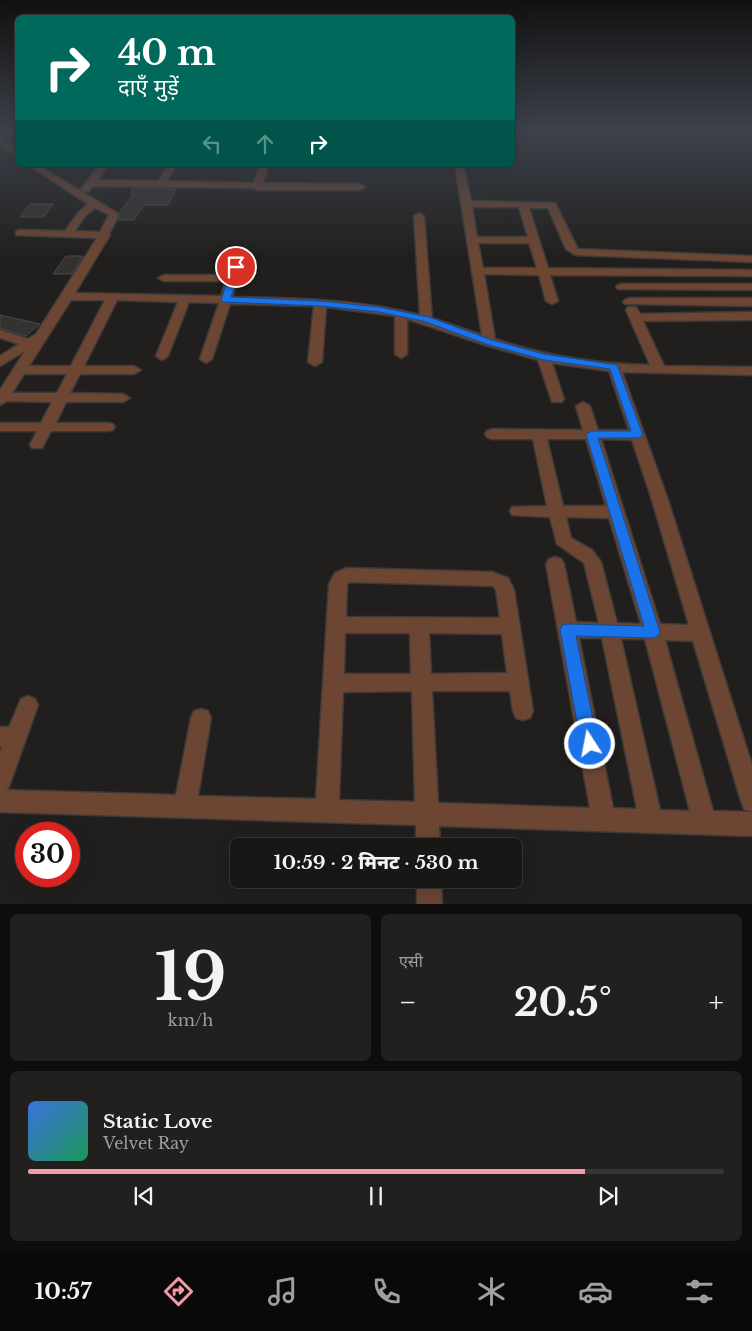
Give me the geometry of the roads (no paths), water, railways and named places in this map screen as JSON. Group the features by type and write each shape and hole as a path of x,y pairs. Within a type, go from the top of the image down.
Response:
{"street":[{"path":"1,399 105,235 113,215 46,174"},
{"path":"80,196 98,174"},
{"path":"162,185 167,174"},
{"path":"257,187 261,174"},
{"path":"460,174 474,240 489,342"},
{"path":"91,183 257,187 360,187"},
{"path":"68,234 82,214 94,204"},
{"path":"467,204 552,205 571,249 575,252 752,259"},
{"path":"523,204 552,301"},
{"path":"419,216 426,319"},
{"path":"20,234 105,235"},
{"path":"474,240 534,240"},
{"path":"206,359 240,256"},
{"path":"478,271 752,274"},
{"path":"616,272 658,368"},
{"path":"164,278 233,278"},
{"path":"622,287 752,287"},
{"path":"66,296 185,298 320,304 400,313 426,319 489,342 544,357 614,367 752,371"},
{"path":"37,445 113,296"},
{"path":"162,356 185,298"},
{"path":"629,302 752,302"},
{"path":"315,362 320,304"},
{"path":"400,313 401,354"},
{"path":"636,318 752,316"},
{"path":"0,334 29,343"},
{"path":"0,362 42,335"},
{"path":"544,357 557,399"},
{"path":"614,367 659,498 752,801"},
{"path":"20,370 134,370"},
{"path":"1,399 123,398"},
{"path":"583,406 653,632 705,823"},
{"path":"0,427 108,427"},
{"path":"492,434 638,435"},
{"path":"539,434 564,542 590,558 610,631 651,821"},
{"path":"518,511 616,512"},
{"path":"555,564 604,820"},
{"path":"327,812 338,584 341,578 347,575 358,574 500,580 504,584 523,711"},
{"path":"336,625 511,626"},
{"path":"418,626 427,838"},
{"path":"568,630 700,633"},
{"path":"333,683 519,682"},
{"path":"0,781 8,737 28,705"},
{"path":"185,807 201,718"},
{"path":"0,801 752,824"},
{"path":"429,888 430,904"}]}
